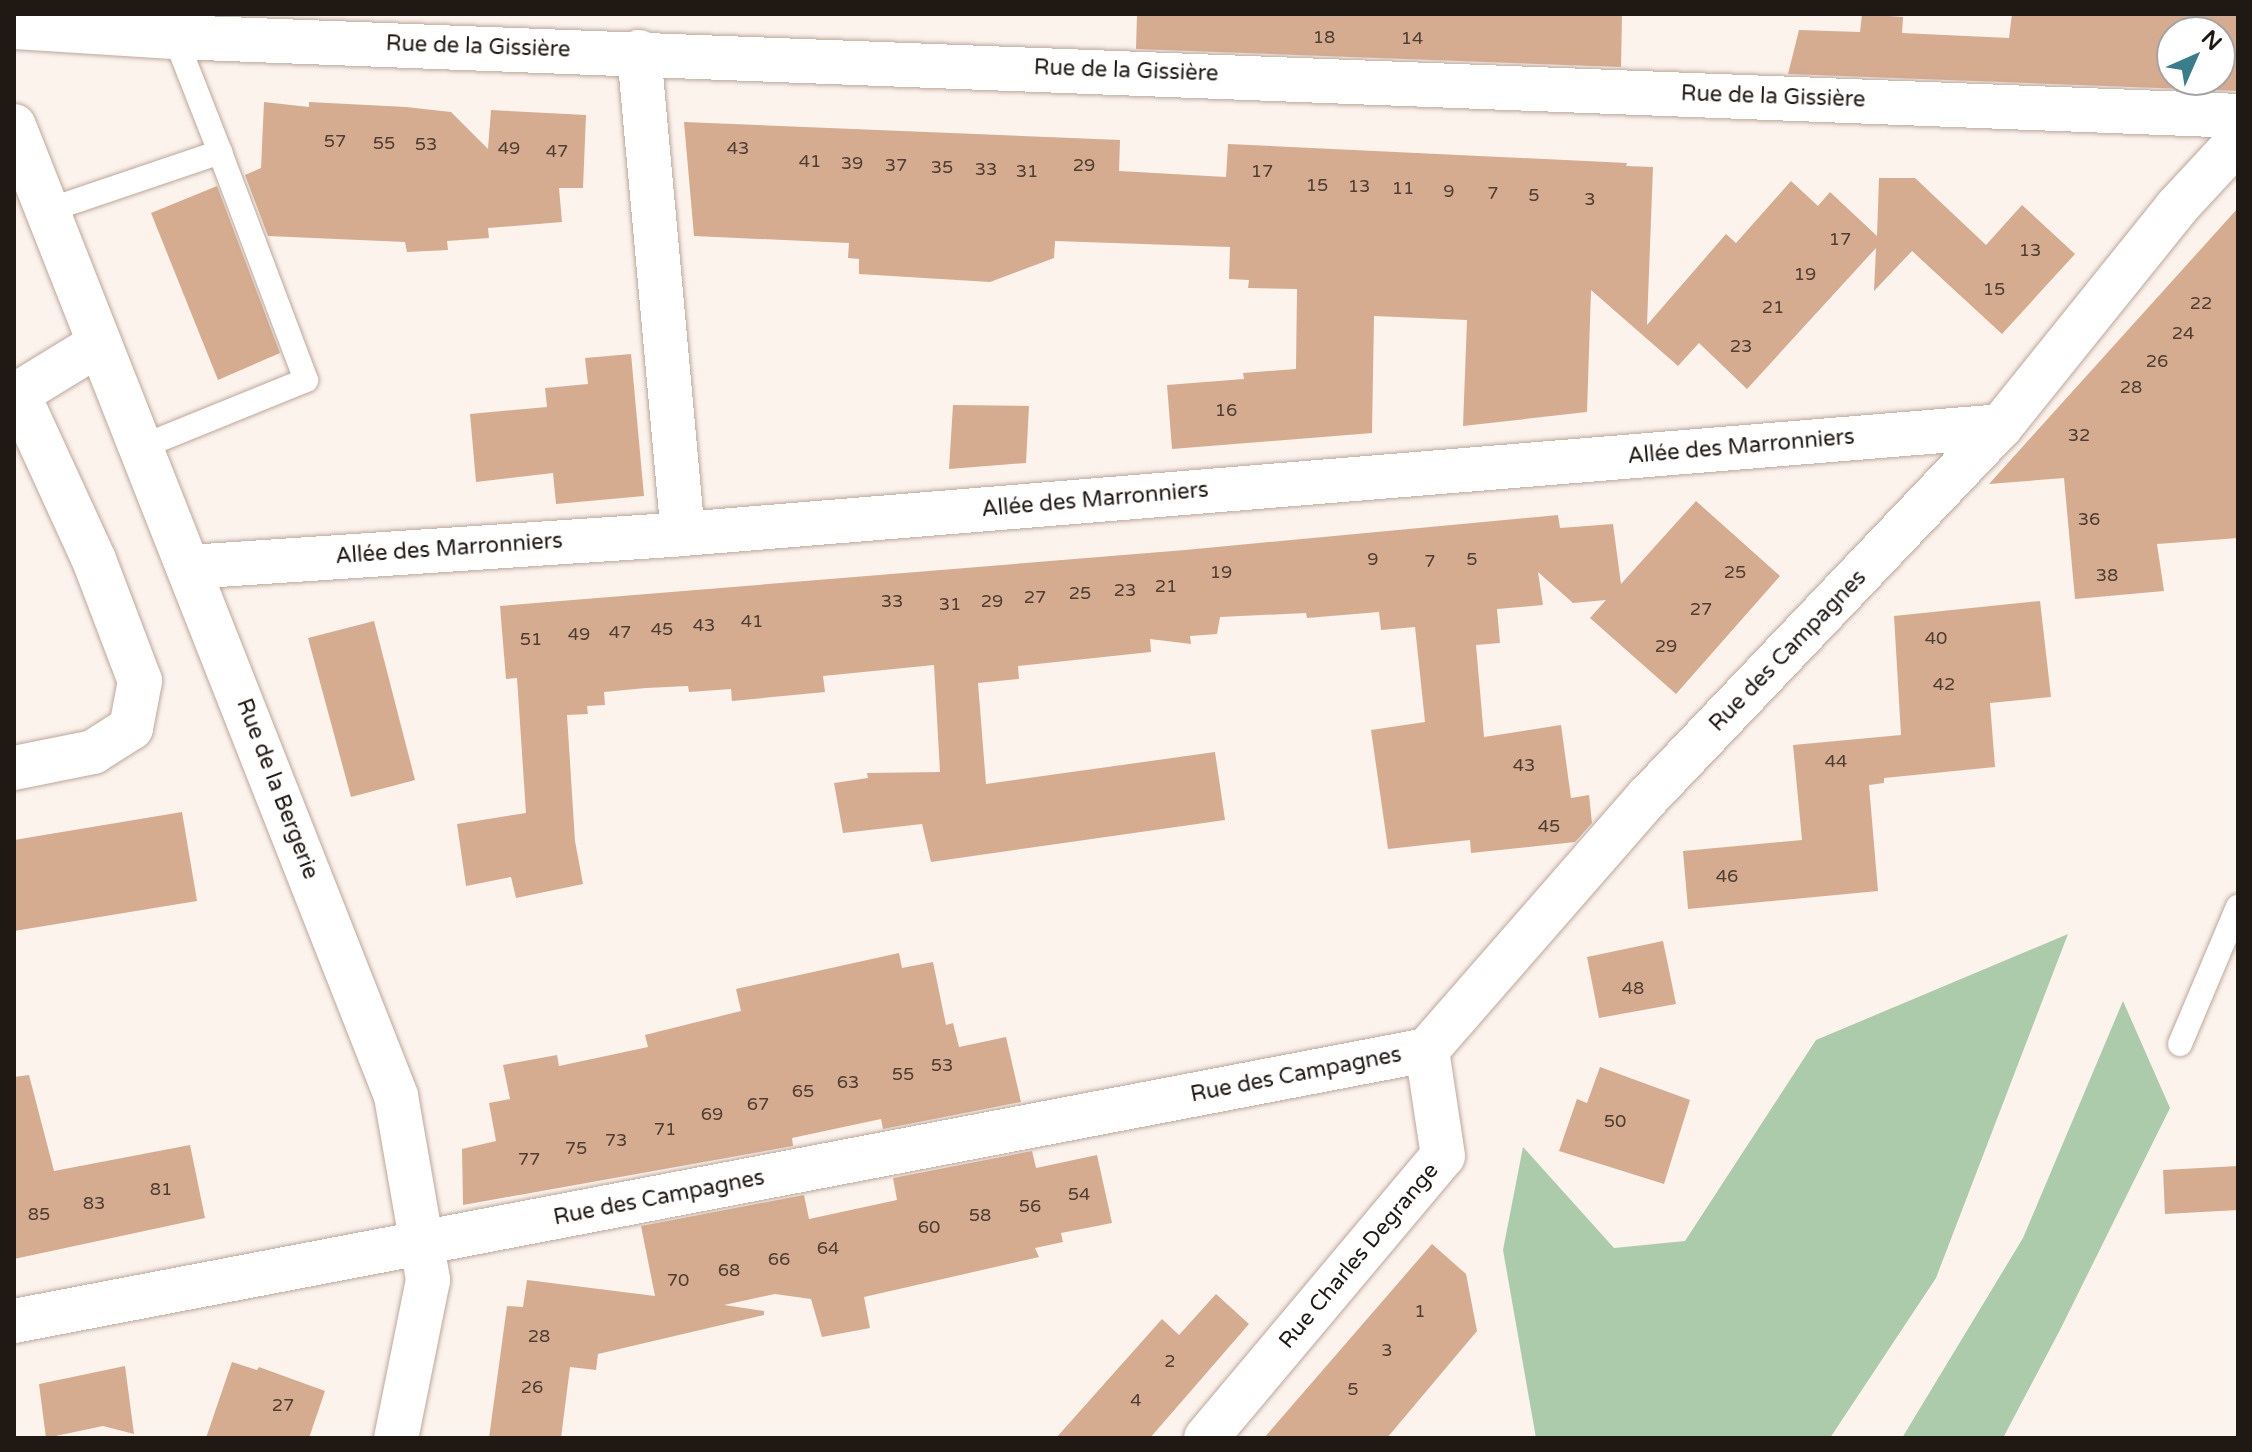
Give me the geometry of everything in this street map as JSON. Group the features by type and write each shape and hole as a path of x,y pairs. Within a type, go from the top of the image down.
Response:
{"street":[{"name":"Rue de la Gissière","path":"14,27 175,37 639,52 2238,116"},
{"path":"639,52 683,534"},
{"name":"Rue de la Bergerie","path":"14,126 396,1096 428,1280 396,1438"},
{"name":"Rue des Campagnes","path":"14,1321 1427,1050 1647,798 2001,426 2176,208 2238,141"},
{"path":"14,768 93,752 131,728 140,681 94,560 16,395 99,344"},
{"name":"Allée des Marronniers","path":"189,567 683,534 2001,426"},
{"name":"Rue Charles Degrange","path":"1206,1438 1443,1156 1427,1050"}],"lane":[{"path":"141,447 306,380 175,37"},
{"path":"46,211 220,152"},
{"path":"2180,1044 2238,907"}],"green space":[{"path":"2068,934 1936,1278 1830,1438 1536,1438 1503,1250 1523,1147 1614,1248 1685,1241 1816,1040"},
{"path":"2123,1001 2170,1108 2061,1328 2003,1438 1902,1438 2023,1238"}],"building":[{"path":"1137,14 1622,14 1621,67 1136,49"},
{"path":"1862,14 1903,17 1902,33 2009,38 2012,14 2238,14 2238,91 2236,16 2156,16 2156,88 1788,74 1799,30 1860,32"},
{"path":"264,102 309,107 309,102 406,107 451,112 488,149 491,110 586,115 583,188 559,188 562,222 488,228 489,238 447,241 448,250 407,252 405,242 268,236 245,175 261,168"},
{"path":"684,122 1120,140 1119,171 1226,177 1228,144 1627,163 1626,166 1653,167 1647,325 1726,234 1736,243 1791,181 1818,206 1830,192 1877,236 1879,178 1915,178 1986,245 2022,205 2075,254 2002,334 1912,251 1874,291 1876,248 1747,389 1699,343 1678,366 1591,290 1587,412 1463,426 1467,320 1374,316 1372,433 1172,449 1167,385 1244,379 1243,373 1296,369 1297,289 1248,288 1249,280 1229,279 1230,247 1055,241 1054,258 990,282 859,274 859,259 848,258 849,243 694,236"},
{"path":"217,186 280,353 218,380 151,213"},
{"path":"2238,208 2238,538 2157,544 2164,591 2075,599 2064,478 1989,484"},
{"path":"631,354 644,496 556,504 553,473 476,482 470,414 547,407 545,388 588,384 585,358"},
{"path":"953,405 1029,406 1026,463 949,469"},
{"path":"1696,501 1780,576 1676,694 1590,618 1606,600 1573,603 1538,572 1543,605 1497,609 1500,643 1476,645 1484,737 1561,725 1571,798 1589,795 1592,823 1575,842 1471,853 1470,840 1388,849 1371,730 1425,722 1415,627 1381,630 1379,612 1307,618 1306,613 1220,617 1217,634 1190,636 1191,644 1150,639 1151,652 1018,666 1019,679 978,683 986,784 1215,752 1225,820 931,862 922,824 843,833 834,783 868,778 867,773 940,772 934,665 823,676 825,692 732,701 731,689 689,692 688,686 646,688 604,692 605,705 587,706 588,714 567,715 575,841 583,884 516,898 511,877 466,886 457,824 526,813 517,678 506,679 500,606 1185,550 1558,515 1560,528 1613,524 1621,584"},
{"path":"2040,601 2051,697 1990,703 1995,767 1884,778 1884,783 1869,785 1878,891 1688,909 1683,851 1802,840 1793,745 1901,735 1894,616"},
{"path":"374,621 415,780 351,797 308,638"},
{"path":"182,812 197,901 14,931 14,840"},
{"path":"1663,941 1676,1004 1599,1018 1587,957"},
{"path":"899,953 902,968 933,962 946,1025 953,1023 959,1047 1006,1037 1021,1102 883,1129 881,1119 792,1138 793,1146 463,1205 462,1149 496,1141 489,1103 510,1099 503,1065 557,1055 559,1066 648,1047 645,1035 741,1011 736,989"},
{"path":"1600,1067 1690,1100 1664,1184 1559,1151 1577,1099 1587,1103"},
{"path":"29,1075 54,1171 190,1145 205,1218 14,1259 14,1077"},
{"path":"1032,1151 1036,1168 1097,1155 1112,1223 1061,1233 1063,1242 1035,1248 1039,1257 864,1297 870,1328 822,1337 811,1299 775,1294 724,1305 764,1311 764,1315 598,1354 596,1370 570,1367 561,1438 489,1438 507,1306 523,1307 527,1280 655,1296 641,1226 804,1195 809,1219 897,1200 893,1178"},
{"path":"2238,1166 2238,1210 2165,1214 2163,1170"},
{"path":"1432,1244 1466,1274 1477,1331 1387,1438 1264,1438"},
{"path":"1216,1294 1249,1324 1150,1438 1056,1438 1162,1319 1179,1335"},
{"path":"232,1362 257,1370 259,1367 325,1391 309,1438 206,1438"},
{"path":"125,1366 134,1434 103,1426 46,1438 39,1384"}]}
